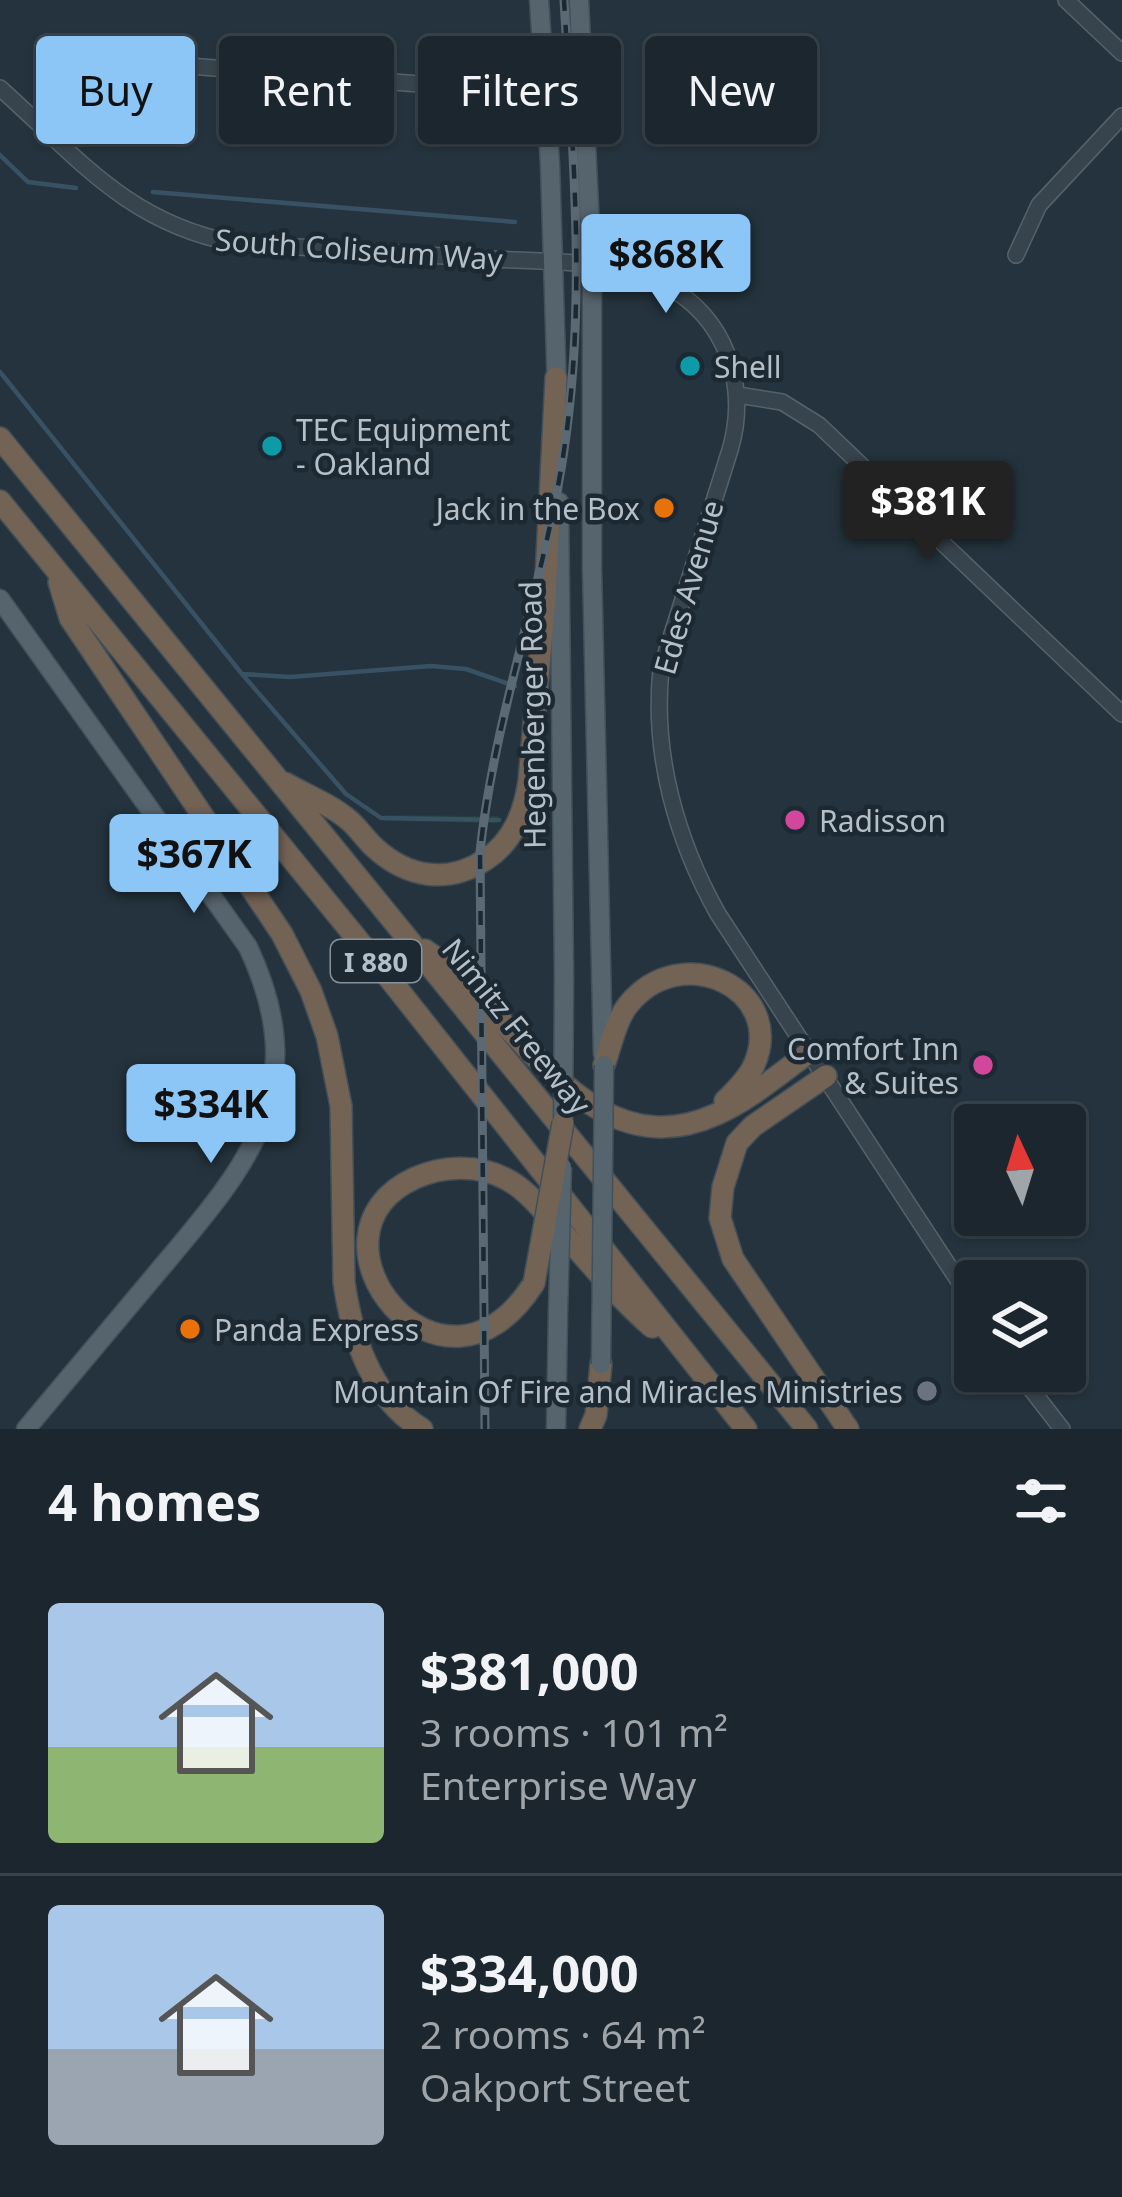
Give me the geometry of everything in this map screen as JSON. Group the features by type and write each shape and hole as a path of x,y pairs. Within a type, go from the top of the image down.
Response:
{"highway":[{"path":"274,777 348,819 376,850 421,874 443,876 470,869 493,855 512,834 525,806 529,781 545,598 556,378"},
{"name":"Nimitz Freeway","path":"0,438 807,1429"},
{"name":"I 880","path":"0,501 389,978 746,1429"},
{"path":"55,570 70,618 282,934 311,991 327,1036 341,1106 348,1311 378,1385 404,1417 422,1429"},
{"path":"404,935 447,964 586,1102 639,1128 689,1124 741,1102 810,1052"},
{"path":"604,1065 624,1010 653,983 693,972 733,987 757,1023 754,1068 726,1100 689,1124"},
{"path":"826,1076 753,1126 737,1143 723,1187 720,1218 733,1259 848,1429"},
{"path":"563,1123 535,1282 521,1306 496,1331 476,1342 429,1341 407,1330 378,1296 368,1256 376,1216 406,1182 429,1172 481,1170 506,1179 544,1212 629,1307 689,1359"},
{"path":"590,1429 601,1364"}],"main road":[{"name":"Hegenberger Road","path":"539,0 542,36"},
{"name":"Hegenberger Road","path":"579,0 581,36"},
{"name":"Hegenberger Road","path":"549,144 565,856 556,1429"},
{"name":"Hegenberger Road","path":"587,144 604,1065 600,1429"},
{"path":"0,599 235,926 266,991 274,1039 267,1112 236,1177 26,1429"}],"street":[{"path":"1066,0 1122,53"},
{"path":"195,67 418,85"},
{"name":"South Coliseum Way","path":"0,88 132,205 196,236 234,243 554,262"},
{"path":"1016,255 1039,205 1122,116"},
{"name":"Edes Avenue","path":"554,262 654,280 688,300 723,344 738,395 730,450 664,651 658,703 671,801 698,878 954,1274"},
{"path":"738,395 801,410 1122,714"},
{"path":"1033,1392 1062,1429"}],"green space":[{"path":"384,815 499,816 497,823 384,821"}],"waterway":[{"path":"0,155 28,182 76,188"},
{"path":"153,192 515,222"},
{"path":"0,372 242,674 290,677 431,666 466,669 515,686"},
{"path":"242,674 346,794 381,818 499,820"}],"railway":[{"path":"485,1429 480,852 496,752 554,507 570,400 576,229 564,0"}],"place":[{"name":"Shell","path":"690,366"},
{"name":"TEC Equipment - Oakland","path":"272,446"},
{"name":"Jack in the Box","path":"664,508"},
{"name":"Radisson","path":"795,820"},
{"name":"Comfort Inn & Suites","path":"983,1065"},
{"name":"Panda Express","path":"190,1329"},
{"name":"Mountain Of Fire and Miracles Ministries","path":"927,1391"}]}
